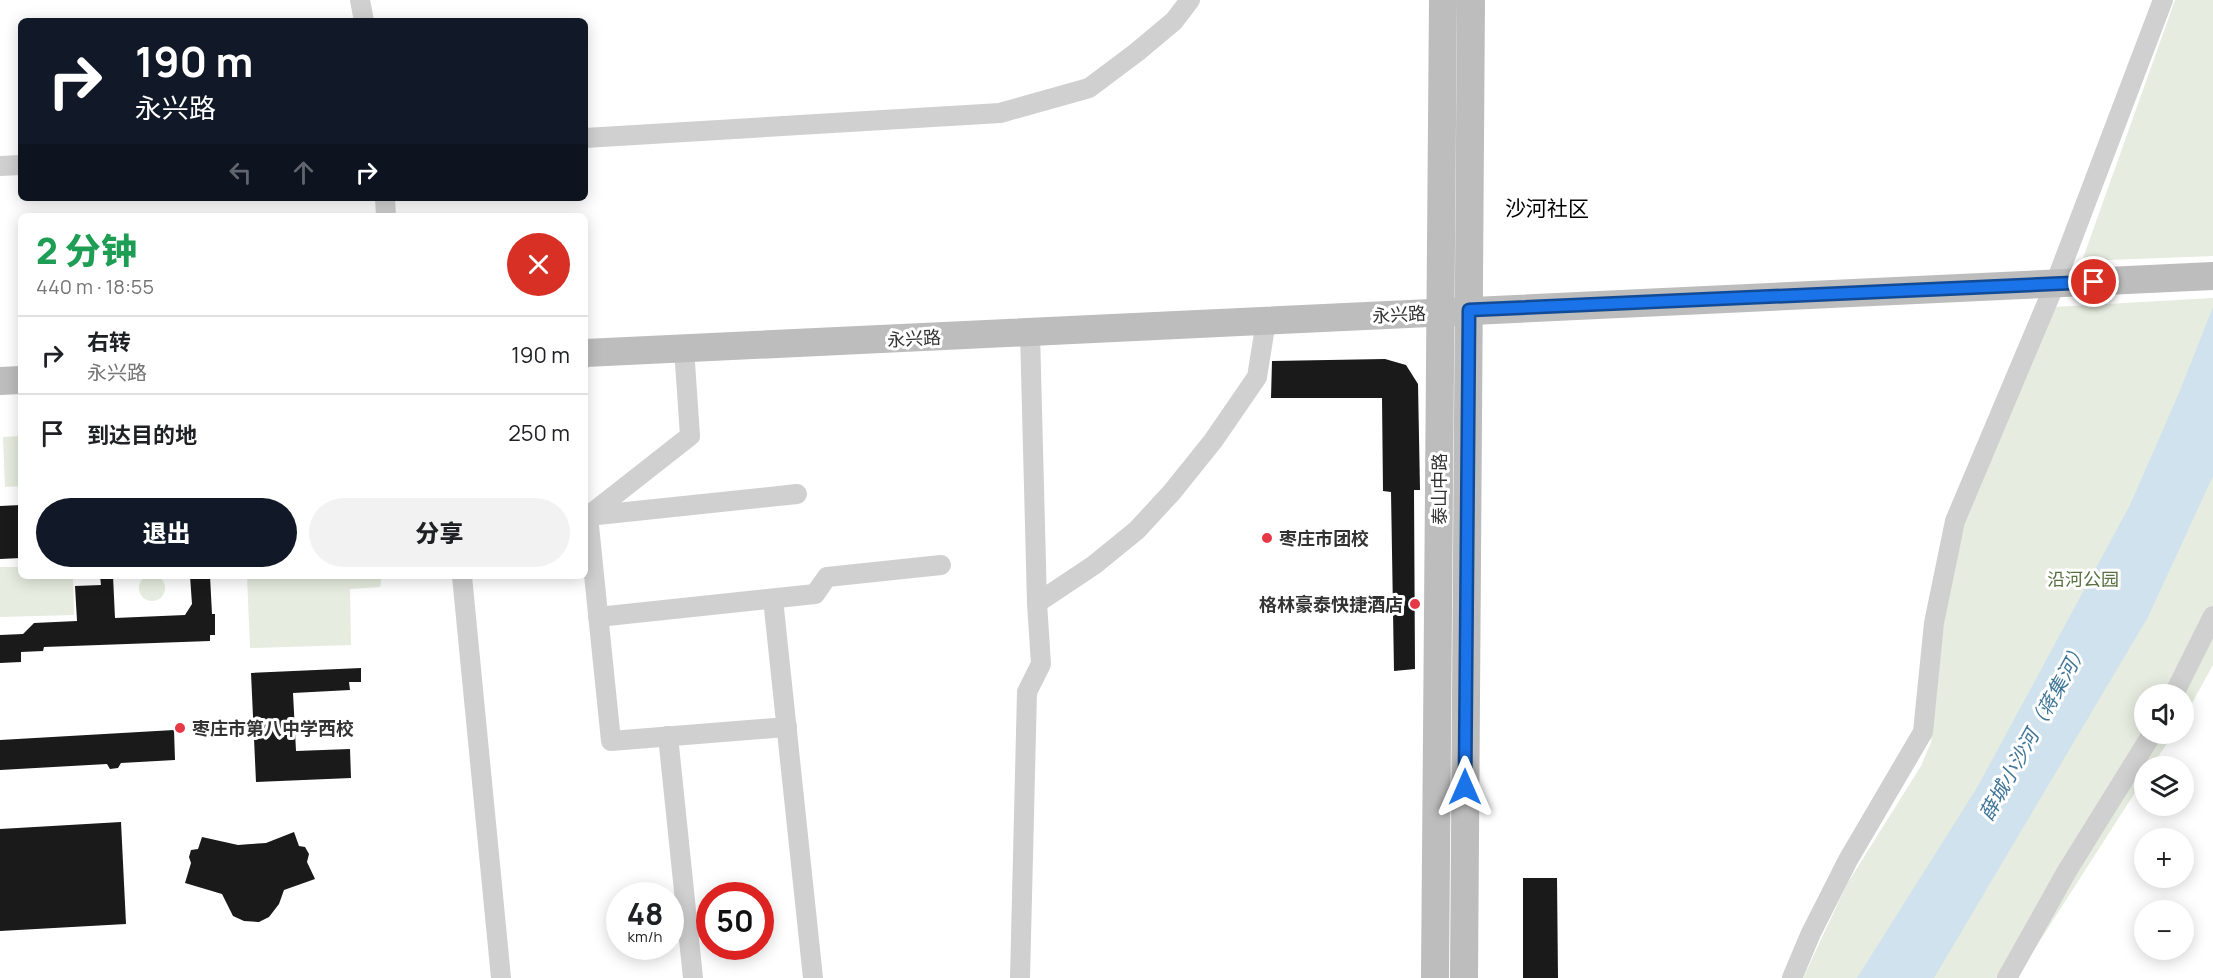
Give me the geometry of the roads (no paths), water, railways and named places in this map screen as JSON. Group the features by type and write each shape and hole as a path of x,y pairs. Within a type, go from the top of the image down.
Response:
{"main road":[{"name":"泰山中路","path":"1435,978 1443,0"},
{"name":"泰山中路","path":"1464,978 1471,0"},
{"name":"永兴路","path":"588,353 2213,276"},
{"path":"0,381 18,380"}],"street":[{"path":"360,0 363,18"},
{"path":"588,138 1000,113 1089,88 1174,21 1190,0"},
{"path":"1792,978 1811,933 1848,860 1923,732 1934,623 1955,521 2055,284 2163,0"},
{"path":"0,166 18,165"},
{"path":"1037,603 1094,565 1137,530 1173,492 1214,441 1257,377 1266,321"},
{"path":"1020,978 1027,692 1041,664 1037,603 1030,332"},
{"path":"588,514 690,436 684,348"},
{"path":"588,516 797,494"},
{"path":"588,533 611,741 787,727"},
{"path":"598,617 815,594 827,577 941,565"},
{"path":"462,579 501,978"},
{"path":"773,599 813,978"},
{"path":"2179,684 2213,616"},
{"path":"668,736 693,978"},
{"path":"2007,978 2067,872 2146,744"}],"water":[{"name":"薛城小沙河（蒋集河）","path":"2213,307 2213,476 2148,617 1934,978 1857,978 1978,786 2130,505 2179,393"}],"place":[{"name":"枣庄市团校","path":"1267,538"},
{"name":"格林豪泰快捷酒店","path":"1415,604"},
{"name":"枣庄市第八中学西校","path":"180,728"}],"district":[{"name":"沙河社区","path":"1547,208"}],"park label":[{"name":"沿河公园","path":"2083,579"}]}
